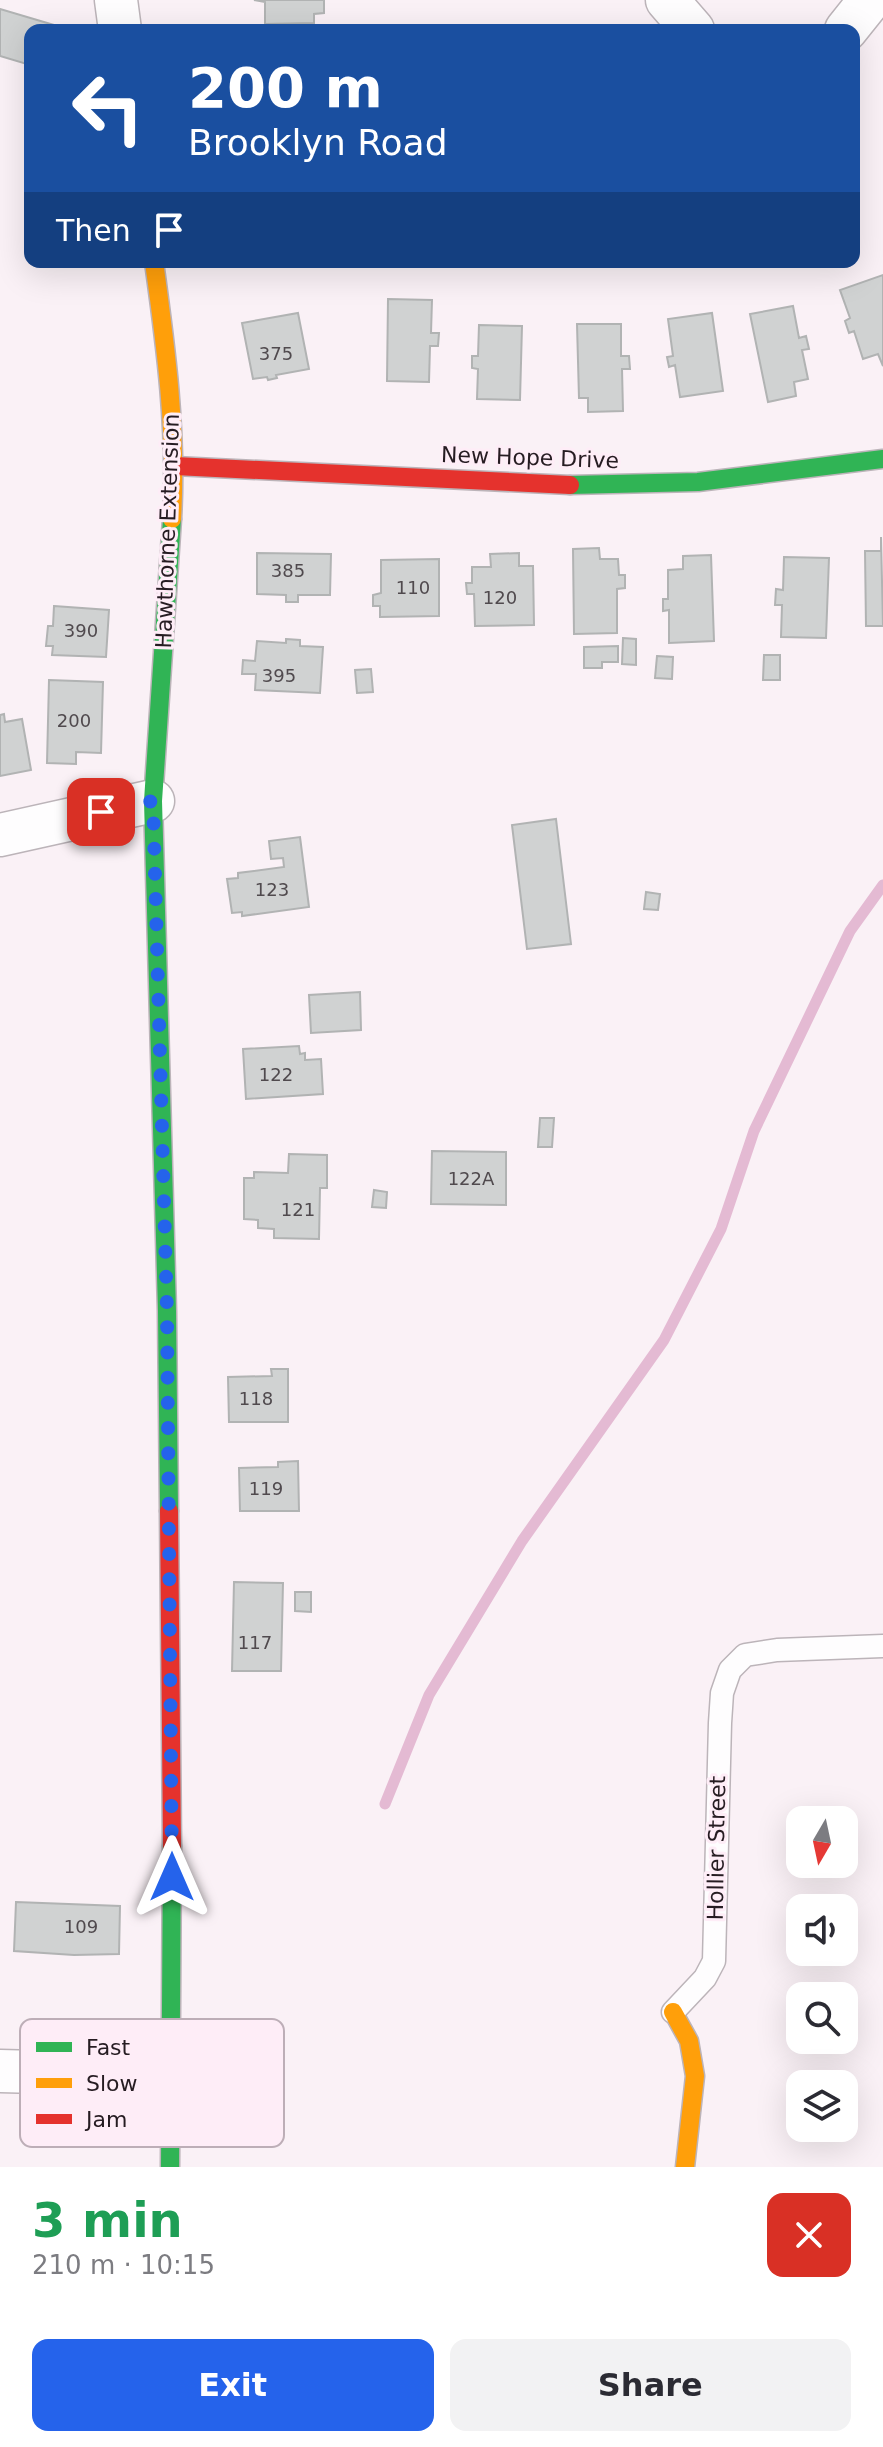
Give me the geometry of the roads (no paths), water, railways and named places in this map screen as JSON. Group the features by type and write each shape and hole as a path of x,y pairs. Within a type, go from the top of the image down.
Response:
{"street":[{"path":"116,0 119,24"},
{"path":"667,0 688,24"},
{"path":"851,24 870,0"},
{"name":"Hawthorne Extension","path":"155,268 172,392 175,466 153,801 167,1311 171,2019"},
{"name":"New Hope Drive","path":"175,466 638,485 724,479 883,459"},
{"path":"0,835 153,801"},
{"name":"Hollier Street","path":"673,2012 689,2041 694,2066 685,2167"},
{"path":"0,2071 20,2072"},
{"name":"Hawthorne Extension","path":"170,2147 170,2167"}],"lane":[{"name":"Hollier Street","path":"673,2012 705,1978 714,1961 720,1723 722,1693 730,1670 745,1655 883,1646"}],"waterway":[{"path":"385,1804 429,1695 522,1541 664,1340 721,1229 754,1131 850,931 883,885"}]}
